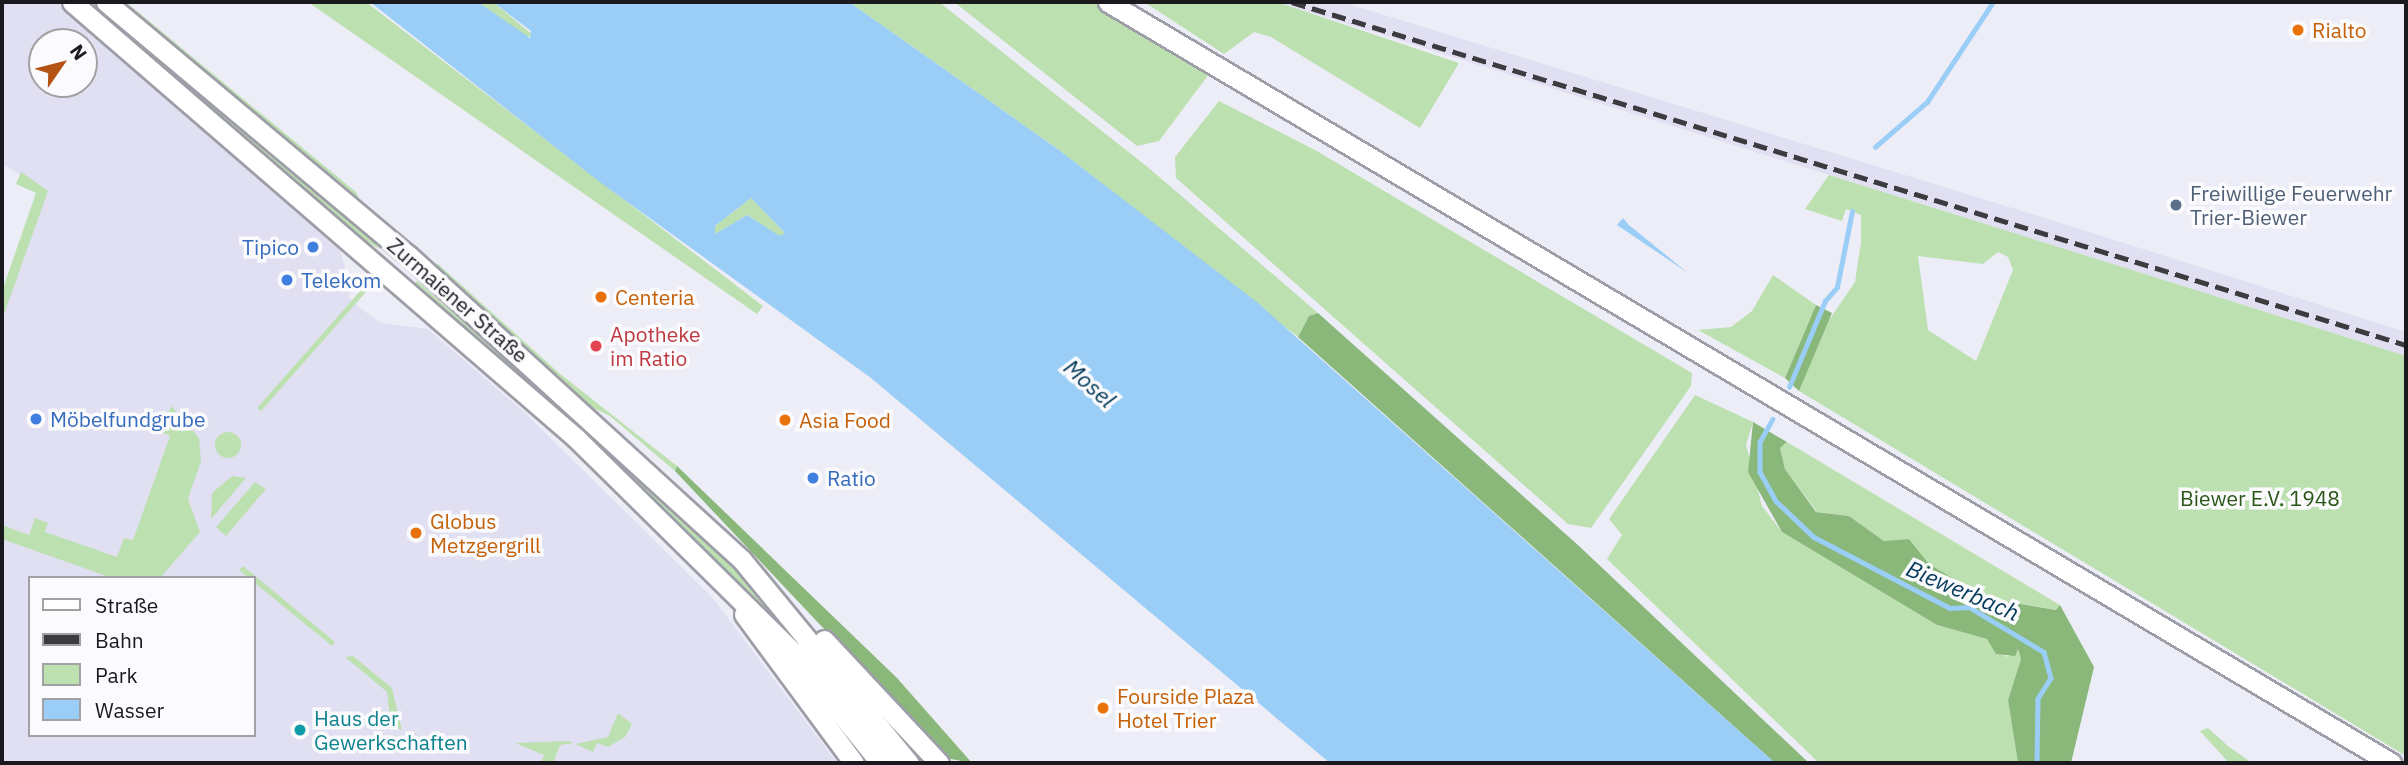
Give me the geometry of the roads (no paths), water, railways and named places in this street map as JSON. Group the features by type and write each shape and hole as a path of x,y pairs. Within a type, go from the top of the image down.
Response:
{"highway":[{"path":"796,655 883,763"}],"main road":[{"name":"Zurmaiener Straße","path":"72,2 379,263 696,552"},
{"name":"Zurmaiener Straße","path":"106,2 564,393 793,615"},
{"path":"1108,2 2391,763"},
{"path":"696,552 796,655"},
{"path":"696,552 854,763"},
{"path":"793,615 909,763"},
{"path":"793,615 851,662 939,763"}],"water":[{"name":"Mosel","path":"370,2 478,2 530,38 531,31 493,2 849,2 1059,150 1258,303 1775,763 1330,763 871,378 601,183","holes":["751,198 785,233 780,236 747,215 715,234 715,226"]},
{"path":"1623,218 1629,225 1688,273 1617,225"}],"waterway":[{"name":"Biewerbach","path":"1875,147 1927,102 1993,2"},
{"name":"Biewerbach","path":"1789,387 1825,301 1837,287 1852,211"},
{"name":"Biewerbach","path":"1773,419 1760,442 1760,472 1776,501 1814,537 1950,608 1969,607 2044,652 2051,678 2038,699 2037,763"}],"railway":[{"path":"1292,2 2406,345"}],"place":[{"name":"Rialto","path":"2298,30"},
{"name":"Freiwillige Feuerwehr Trier-Biewer","path":"2176,205"},
{"name":"Tipico","path":"313,247"},
{"name":"Telekom","path":"287,280"},
{"name":"Centeria","path":"601,297"},
{"name":"Apotheke im Ratio","path":"596,346"},
{"name":"Möbelfundgrube","path":"36,419"},
{"name":"Asia Food","path":"785,420"},
{"name":"Ratio","path":"813,478"},
{"name":"Globus Metzgergrill","path":"416,533"},
{"name":"Fourside Plaza Hotel Trier","path":"1103,708"},
{"name":"Haus der Gewerkschaften","path":"300,730"}],"park label":[{"name":"Biewer E.V. 1948","path":"2260,498"}]}
